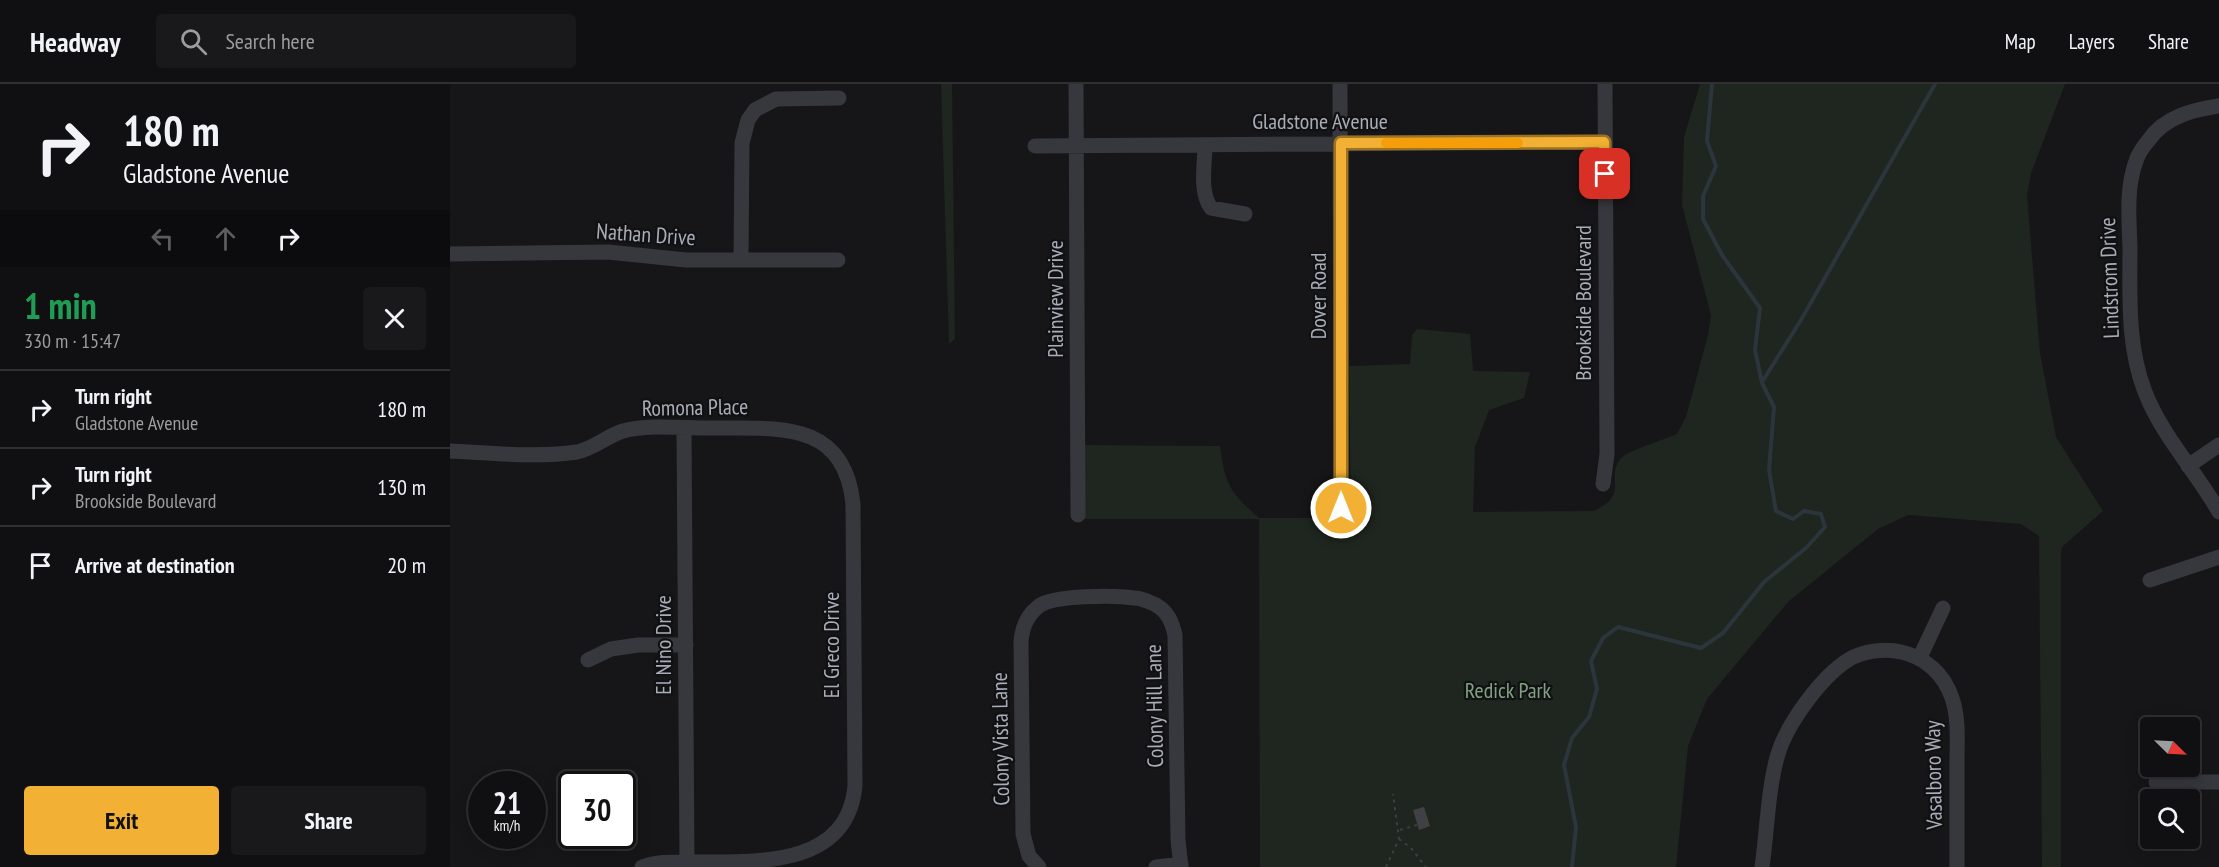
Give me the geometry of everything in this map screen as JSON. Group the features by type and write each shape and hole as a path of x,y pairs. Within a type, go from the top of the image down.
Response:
{"street":[{"name":"Plainview Drive","path":"1076,84 1078,515"},
{"name":"Dover Road","path":"1340,84 1341,508"},
{"name":"Brookside Boulevard","path":"1603,484 1607,454 1605,84"},
{"path":"741,260 742,143 748,120 755,110 776,99 839,98"},
{"name":"Lindstrom Drive","path":"2219,106 2190,110 2164,124 2148,140 2136,160 2131,182 2130,330 2144,390 2159,423 2219,512"},
{"name":"Gladstone Avenue","path":"1035,146 1604,142"},
{"path":"1205,145 1207,203 1211,208 1245,214"},
{"name":"Nathan Drive","path":"450,254 608,252 686,260 838,260"},
{"name":"Romona Place","path":"450,451 553,455 581,451 622,431 684,428 793,431 807,434 831,450"},
{"name":"El Nino Drive","path":"684,428 687,862"},
{"path":"2188,466 2219,445"},
{"name":"El Greco Drive","path":"687,862 773,861 802,858 824,848 832,840 846,821 854,800 853,504 845,468 831,450"},
{"path":"2150,580 2219,557"},
{"name":"Colony Hill Lane","path":"1034,610 1047,602 1062,598 1134,598 1146,600 1167,614 1173,625 1177,648 1178,840 1181,866"},
{"path":"1762,867 1778,752 1798,715 1827,677 1853,657 1872,651 1898,651 1920,657 1943,608"},
{"name":"Colony Vista Lane","path":"1034,610 1024,625 1021,642 1023,834 1029,856 1039,867"},
{"path":"588,660 612,649 638,645 686,645"},
{"name":"Vasalboro Way","path":"1920,657 1935,670 1953,699 1956,728 1957,867"},
{"path":"2156,782 2219,782"},
{"path":"642,867 668,862 687,862"},
{"path":"1156,867 1181,866"}],"path":[{"path":"1386,867 1399,839 1393,794"},
{"path":"1398,830 1418,825"},
{"path":"1399,839 1411,848 1426,867"}],"green space":[{"path":"941,84 952,84 955,339 949,344"},
{"name":"Redick Park","path":"1700,84 2065,84 2031,173 2027,195 2040,353 2056,437 2103,511 2062,547 2061,554 2061,867 2042,867 2039,536 2021,524 1908,515 1878,529 1788,602 1707,699 1688,746 1676,867 1260,867 1259,519 1082,519 1082,445 1220,446 1224,470 1230,487 1259,518 1351,518 1349,366 1410,364 1412,335 1417,329 1470,334 1473,371 1530,372 1524,398 1489,410 1475,447 1473,512 1594,511 1611,498 1615,486 1616,466 1621,458 1677,434 1686,417 1708,335 1711,315 1682,205 1684,137"}],"building":[{"path":"1424,807 1430,826 1419,830 1413,810"}],"waterway":[{"path":"1572,867 1576,827 1564,765 1572,738 1589,717 1597,689 1591,661 1603,638 1618,627 1701,648 1723,633 1764,582 1806,548 1825,527 1821,514 1804,511 1793,519 1776,511 1769,470 1774,407 1762,383 1755,350 1760,308 1722,255 1703,219 1703,196 1716,166 1707,141 1712,84"},
{"path":"1762,382 1801,320 1935,84"}],"slow traffic":[{"path":"1386,143 1518,143"}],"route":[{"path":"1341,508 1341,143 1604,142 1605,174"}]}
